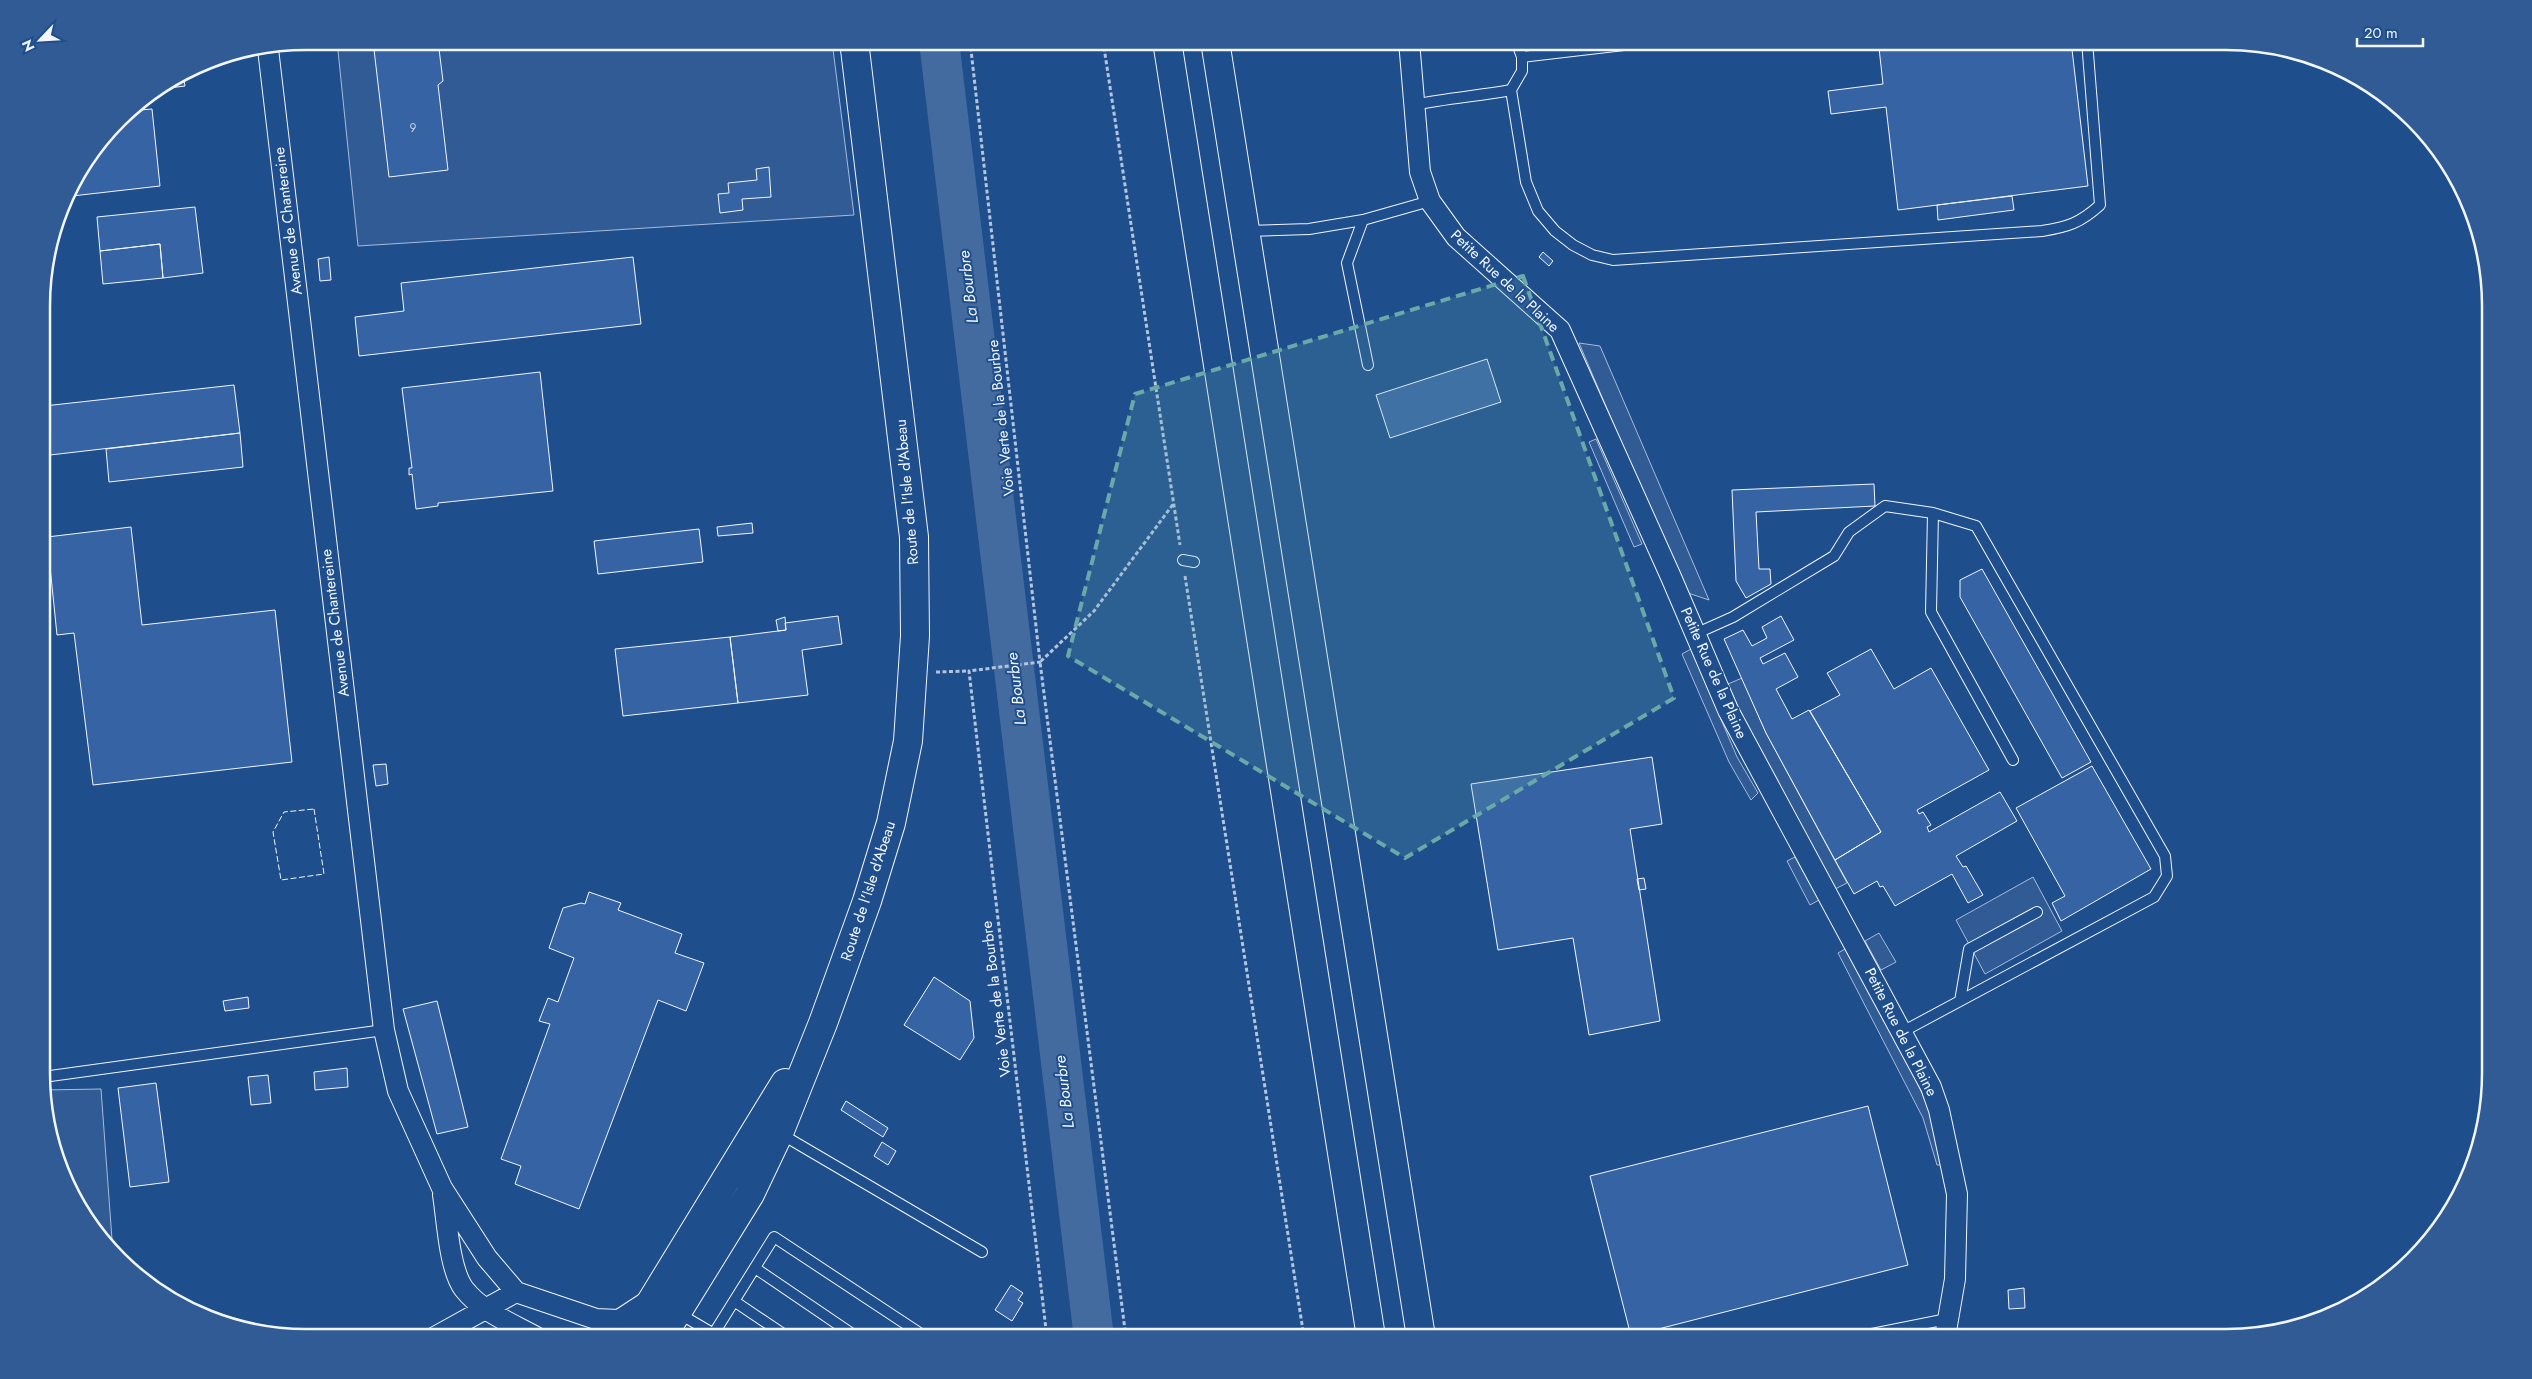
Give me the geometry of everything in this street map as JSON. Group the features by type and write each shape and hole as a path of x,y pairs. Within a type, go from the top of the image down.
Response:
{"main road":[{"name":"Route de l'Isle d'Abeau","path":"634,1329 653,1297 769,1129 823,1023 868,901 891,823 908,741 915,636 914,537 855,50"},
{"path":"1168,50 1370,1329"},
{"path":"1216,50 1420,1329"},
{"name":"Route de l'Isle d'Abeau","path":"667,1329 750,1194 769,1129"}],"street":[{"name":"Petite Rue de la Plaine","path":"1410,50 1420,172 1430,201 1456,238 1560,330 1668,568 1728,710 1902,1032 1934,1095 1957,1194 1955,1278 1946,1328"},
{"name":"Avenue de Chantereine","path":"268,53 384,1030 398,1090 442,1188 487,1258 516,1292"},
{"name":"Avenue de Chantereine","path":"442,1188 454,1264 463,1288 485,1308 522,1329"},
{"path":"449,1329 516,1292 596,1319 619,1320 653,1297"},
{"path":"596,1319 602,1329"}],"lane":[{"path":"1519,50 1522,57 1522,71 1511,90 1526,182 1538,212 1555,231 1592,255 1613,260 2042,231 2067,227 2084,219 2100,205 2088,50"},
{"path":"1522,57 1582,50"},
{"path":"1414,104 1511,90"},
{"path":"1244,231 1309,229 1363,220 1430,201"},
{"path":"1363,220 1347,263 1368,365"},
{"path":"1695,634 1734,617 1834,556 1849,532 1885,506 1933,513 1976,526 2165,856 2167,876 2154,897 1902,1032"},
{"path":"1933,513 1931,612 2012,760"},
{"path":"1183,560 1194,562"},
{"path":"1960,1001 1969,949 2038,912"},
{"path":"50,1076 384,1030"},
{"path":"769,1129 982,1252"},
{"path":"717,1329 774,1237 913,1329"},
{"path":"754,1268 845,1329"},
{"path":"734,1301 776,1329"},
{"path":"677,1312 702,1329"}],"path":[{"name":"Voie Verte de la Bourbre","path":"971,50 1040,662 1125,1329"},
{"path":"1104,50 1303,1329"},
{"path":"912,673 970,671 1040,662 1094,611 1174,503"},
{"name":"Voie Verte de la Bourbre","path":"970,671 1046,1329"}],"highlighted area":[{"path":"1523,276 1674,698 1405,858 1068,656 1135,394"}],"shaded area":[{"path":"338,50 833,50 854,215 358,246"},
{"path":"1579,343 1600,346 1709,600 1685,592"},
{"path":"1596,439 1642,544 1634,547 1589,442"},
{"path":"1691,649 1737,757 1758,793 1751,800 1729,762 1682,654"},
{"path":"1742,678 1766,733 1847,883 1835,889 1753,740 1728,684"},
{"path":"1795,857 1819,900 1810,905 1787,861"},
{"path":"2033,877 2062,931 1985,974 1956,920"},
{"path":"1879,933 1896,962 1881,970 1865,941"},
{"path":"1845,949 1914,1075 1931,1114 1946,1165 1937,1165 1923,1118 1838,953"},
{"path":"101,1089 112,1241 84,1201 69,1171 55,1123 51,1090"}],"building":[{"path":"374,50 439,50 443,81 438,85 448,170 389,177"},
{"path":"1879,50 2072,50 2088,186 1898,210 1886,107 1831,114 1828,91 1883,84"},
{"path":"184,81 185,86 172,88"},
{"path":"152,109 160,186 75,196 93,164 113,137 141,110"},
{"path":"769,167 771,197 742,199 743,210 720,213 718,194 729,193 728,183 757,180 756,169"},
{"path":"2012,196 2014,210 1938,220 1937,205"},
{"path":"195,207 203,273 163,278 160,244 100,251 97,217"},
{"path":"160,244 163,278 103,284 100,251"},
{"path":"1543,252 1553,261 1549,266 1539,257"},
{"path":"329,257 331,280 320,281 318,259"},
{"path":"633,257 641,324 359,356 355,317 404,311 401,283"},
{"path":"1487,359 1501,402 1390,438 1376,395"},
{"path":"540,372 553,491 438,503 438,506 416,509 412,474 409,475 409,468 412,468 402,388"},
{"path":"234,385 240,433 50,455 50,405"},
{"path":"240,433 243,467 109,482 106,449"},
{"path":"1874,484 1875,506 1756,512 1759,569 1770,569 1771,584 1746,598 1736,581 1732,490"},
{"path":"752,523 753,533 718,536 717,527"},
{"path":"131,527 142,625 275,610 292,762 93,785 74,633 57,635 50,566 50,537"},
{"path":"699,529 703,562 598,574 594,541"},
{"path":"1982,569 2091,762 2062,778 1960,597 1960,580"},
{"path":"838,616 842,644 802,650 808,695 738,703 730,637 786,630 785,623"},
{"path":"1781,616 1794,640 1760,658 1763,664 1785,653 1798,677 1776,689 1792,719 1809,710 1881,832 1835,860 1766,733 1724,639 1743,630 1752,646 1767,638 1762,627"},
{"path":"785,617 786,630 778,631 776,620"},
{"path":"730,637 738,703 623,716 615,649"},
{"path":"1871,649 1894,689 1931,668 1989,770 1917,810 1919,814 1923,812 1931,825 1927,827 1929,832 2000,792 2017,821 1956,856 1963,867 1966,866 1983,895 1968,903 1952,874 1895,906 1883,886 1880,887 1877,881 1854,894 1835,860 1881,832 1810,711 1840,695 1827,673"},
{"path":"1652,757 1662,824 1630,829 1660,1021 1589,1035 1573,938 1498,950 1471,784"},
{"path":"386,764 388,784 376,786 373,765"},
{"path":"2092,766 2151,869 2061,921 2052,903 2065,896 2016,808"},
{"path":"1644,878 1646,889 1639,890 1637,879"},
{"path":"589,892 621,903 618,910 682,934 675,953 704,963 686,1011 658,1000 579,1209 515,1184 521,1166 501,1159 550,1024 539,1021 548,998 558,1002 574,958 549,948 563,908 581,903 585,904"},
{"path":"934,977 970,1001 974,1038 960,1060 904,1025"},
{"path":"248,997 249,1008 225,1011 223,1001"},
{"path":"437,1001 468,1127 437,1134 403,1009"},
{"path":"347,1068 348,1087 315,1090 314,1072"},
{"path":"268,1075 271,1103 251,1105 248,1077"},
{"path":"156,1083 169,1182 130,1187 118,1088"},
{"path":"846,1101 888,1128 883,1137 841,1110"},
{"path":"1868,1106 1908,1265 1658,1329 1629,1329 1590,1176"},
{"path":"882,1142 896,1151 888,1165 874,1156"},
{"path":"1011,1285 1023,1293 1018,1300 1023,1303 1012,1321 995,1310"},
{"path":"2024,1288 2025,1308 2009,1309 2008,1290"}],"waterway":[{"name":"La Bourbre","path":"940,50 1093,1329"}],"fence":[{"path":"314,809 324,874 281,880 273,832 284,812 314,809"}]}
